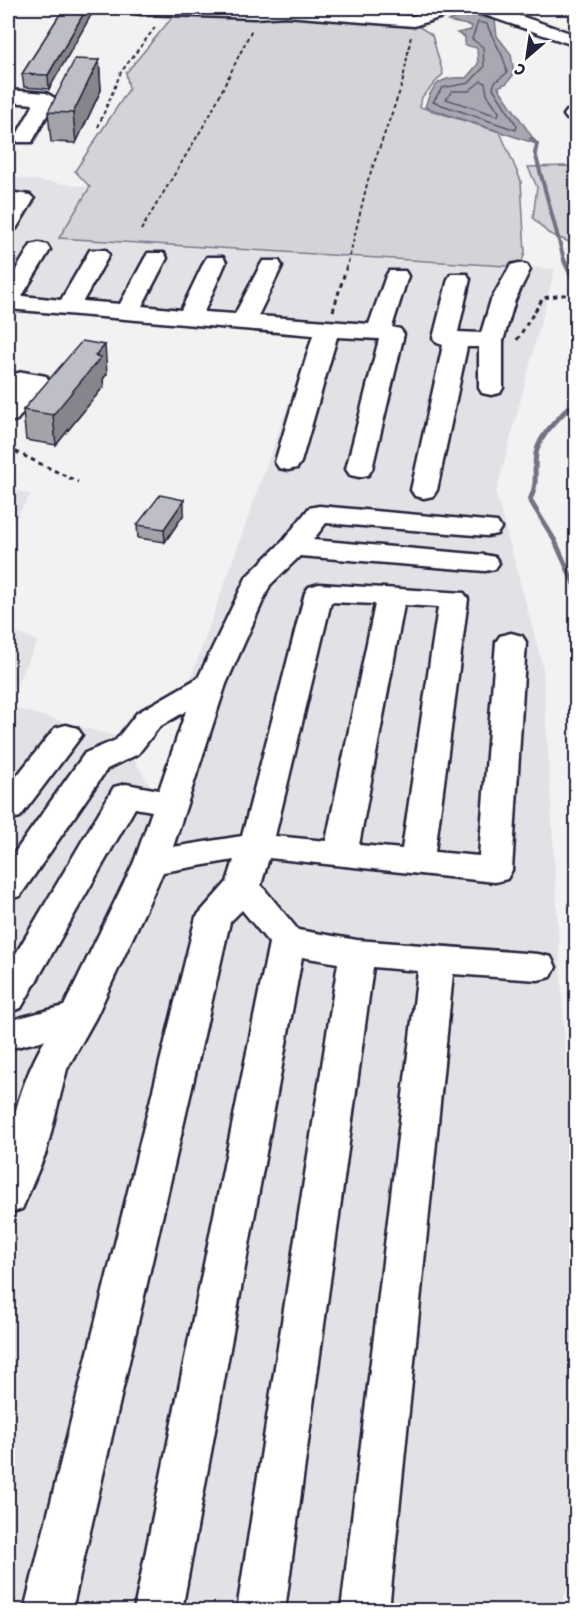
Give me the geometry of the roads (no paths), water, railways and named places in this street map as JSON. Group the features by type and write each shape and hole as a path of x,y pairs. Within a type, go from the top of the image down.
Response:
{"street":[{"path":"141,9 170,8 260,13 286,11 414,21 451,8"},
{"path":"482,8 545,28 576,41"},
{"path":"520,8 529,11 545,28"},
{"path":"8,96 46,99 25,138"},
{"path":"8,198 23,199 8,224"},
{"path":"39,250 8,301 491,341"},
{"path":"69,306 98,255"},
{"path":"128,311 156,258"},
{"path":"190,316 215,262"},
{"path":"244,320 271,266"},
{"path":"491,388 491,341 502,300 519,270"},
{"path":"397,276 418,336 424,490"},
{"path":"359,469 418,336 459,279"},
{"path":"288,462 327,329"},
{"path":"8,396 23,379 37,381 8,415"},
{"path":"8,1197 26,1152 48,1068 76,1017 151,862 211,684 257,582 293,547 319,514 487,528"},
{"path":"293,547 485,563"},
{"path":"48,1611 214,917 243,887 256,845 319,593 454,599 417,862"},
{"path":"340,855 391,596"},
{"path":"151,862 256,845 495,870 510,642"},
{"path":"8,888 96,761 127,747 148,720 211,684"},
{"path":"8,809 66,735"},
{"path":"8,998 126,795 171,804"},
{"path":"243,887 287,941 357,953 538,968"},
{"path":"158,1611 287,941"},
{"path":"261,1611 357,953"},
{"path":"365,1611 437,959"},
{"path":"8,1035 76,1017"}],"water":[{"path":"466,14 495,20 497,36 511,54 514,74 507,83 498,87 537,144 425,107 434,87 450,78 466,78 478,64 477,48 465,45 465,37 457,33 471,30 472,26 448,21"}],"waterway":[{"path":"414,8 425,12"},
{"path":"531,139 537,144 535,153 565,263"},
{"path":"565,262 576,285"},
{"path":"576,327 576,333"},
{"path":"576,408 568,408 541,441 536,454 535,482 530,500 555,541 576,588"}]}
